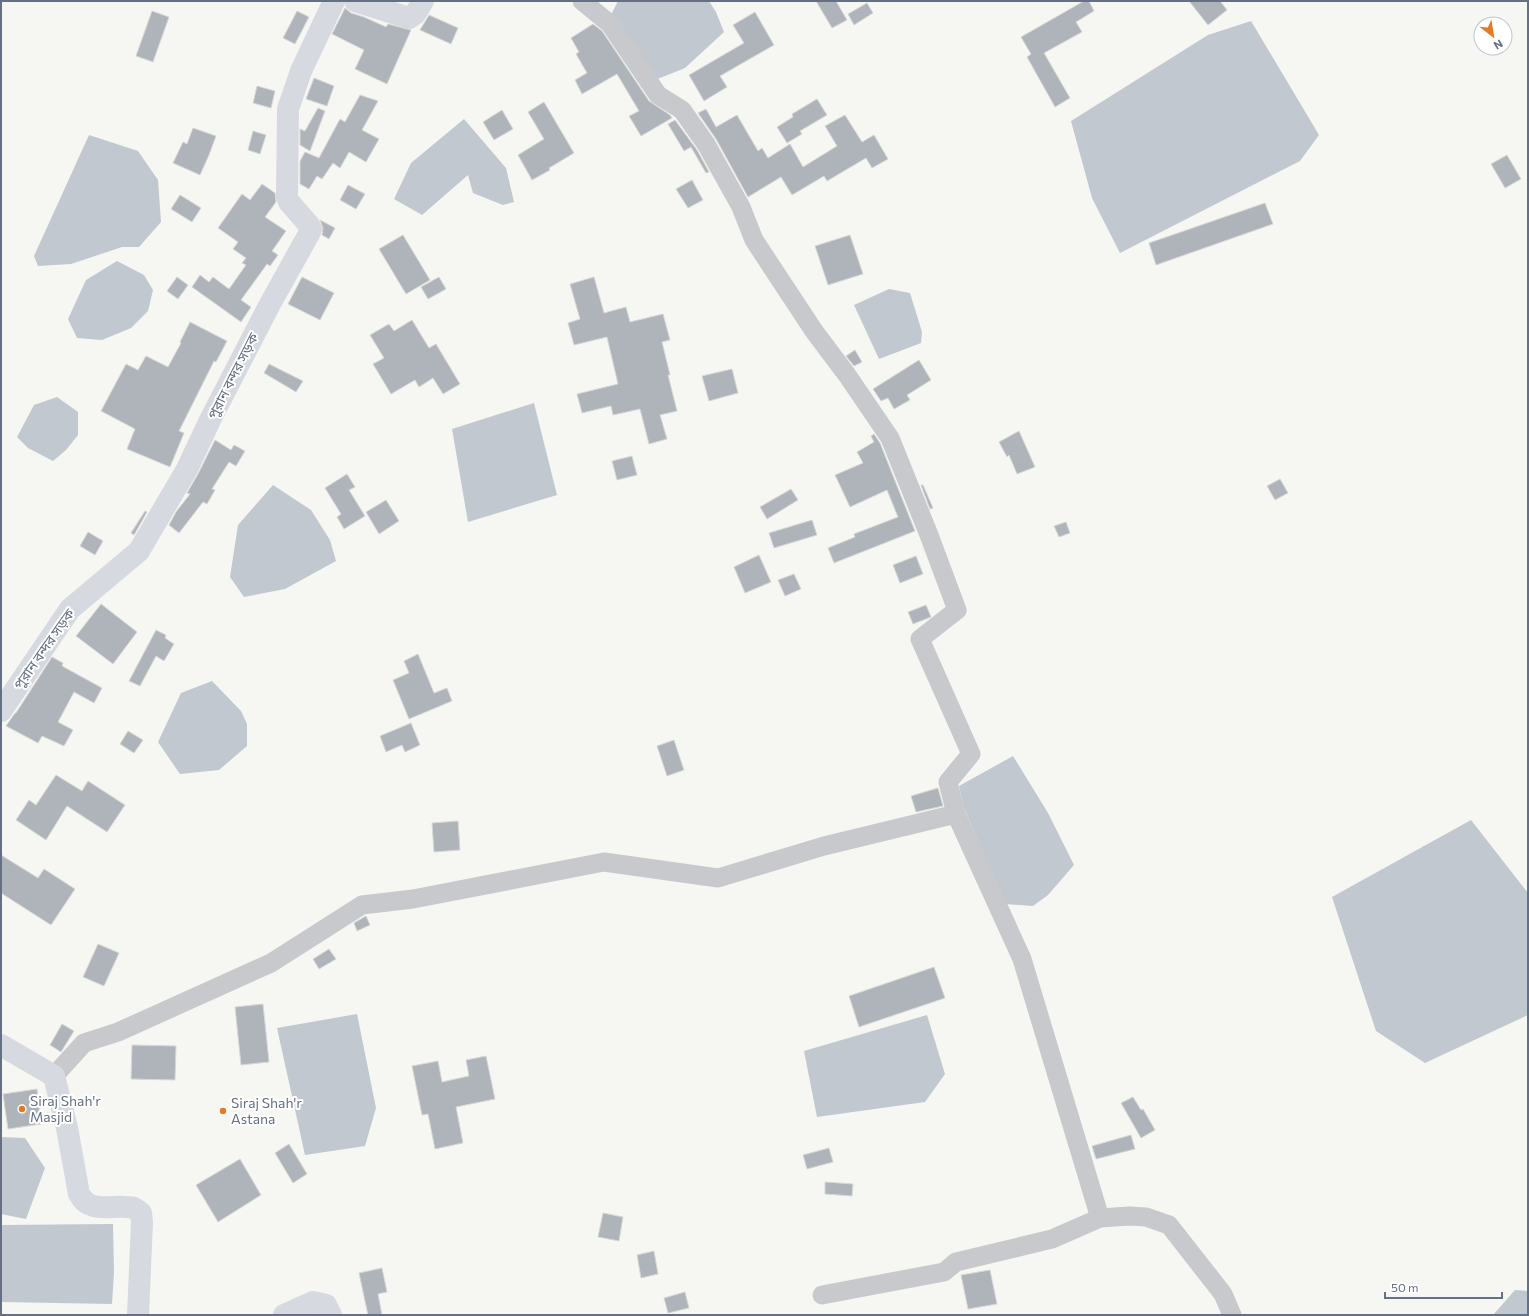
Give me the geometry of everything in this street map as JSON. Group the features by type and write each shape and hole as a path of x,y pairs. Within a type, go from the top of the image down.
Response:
{"street":[{"name":"পুরান বন্দর সড়ক","path":"1,711 70,609 139,551 187,469 210,420 256,331 310,232 309,225 289,202 287,197 288,110 301,71 334,1"},
{"path":"355,1 409,18 415,14 423,1"},
{"path":"582,1 610,24 658,95 682,110 706,144 741,207 754,240 814,330 890,438 957,610 920,639 971,754 948,782 956,814 1022,959 1100,1218"},
{"path":"54,1076 84,1043 118,1032 271,963 362,905 413,899 604,862 718,878 824,846 956,814"},
{"path":"1,1045 54,1076 67,1128 79,1194 83,1201 91,1206 134,1208 141,1213 142,1222 138,1315"},
{"path":"822,1295 944,1272 956,1262 1052,1239 1100,1218 1129,1216 1146,1217 1169,1225 1223,1294 1232,1315"},
{"path":"284,1315 313,1302 326,1305 331,1315"}],"shaded area":[{"path":"618,1 709,1 716,12 724,32 685,68 655,80 611,15"},
{"path":"1251,21 1319,135 1300,161 1120,253 1092,198 1071,121 1208,35"},
{"path":"464,119 506,168 514,202 503,205 473,193 468,175 422,215 394,199 411,163"},
{"path":"89,135 138,151 158,180 161,222 139,247 122,247 71,264 38,266 34,256"},
{"path":"117,261 144,275 153,290 148,311 131,328 102,340 77,338 68,319 86,280"},
{"path":"889,289 910,293 922,332 921,343 879,359 854,305"},
{"path":"57,397 78,412 78,435 66,450 53,461 28,448 17,437 34,405"},
{"path":"534,403 557,495 468,522 452,429"},
{"path":"273,485 311,510 330,540 336,561 285,589 244,597 230,577 238,525"},
{"path":"212,681 241,711 247,724 247,746 219,770 180,774 158,742 181,693"},
{"path":"1013,756 1048,813 1074,865 1048,895 1033,906 1006,904 964,808 959,786"},
{"path":"1471,820 1528,893 1528,1015 1425,1063 1376,1031 1332,897"},
{"path":"357,1014 376,1108 365,1146 305,1155 277,1028"},
{"path":"927,1015 945,1074 925,1102 817,1117 804,1051"},
{"path":"1,1137 25,1138 45,1168 26,1219 1,1214"},
{"path":"113,1224 114,1272 112,1304 1,1302 1,1225"},
{"path":"1515,1290 1528,1291 1528,1315 1493,1315"}],"building":[{"path":"816,1 836,1 847,20 832,28"},
{"path":"1084,1 1089,1 1094,11 1076,22 1082,32 1044,53 1070,98 1055,107 1027,57 1031,54 1021,37"},
{"path":"1189,1 1220,1 1227,10 1208,25"},
{"path":"867,3 873,13 854,25 848,14"},
{"path":"345,8 351,13 386,27 388,24 411,30 387,84 355,69 364,50 332,34"},
{"path":"152,11 169,17 153,62 136,56"},
{"path":"297,11 309,17 295,44 283,38"},
{"path":"755,12 774,45 720,76 727,87 704,101 689,75 744,43 733,25"},
{"path":"429,15 458,28 451,44 420,30"},
{"path":"593,24 602,31 649,101 670,115 672,118 641,136 629,116 639,111 617,74 582,94 575,80 587,73 576,54 579,52 571,38"},
{"path":"314,78 334,86 327,106 306,99"},
{"path":"257,86 275,91 271,108 253,103"},
{"path":"360,95 378,101 362,130 379,139 366,162 349,152 340,168 333,163 322,179 317,176 309,189 300,184 300,161 305,152 319,158 340,119 345,122"},
{"path":"817,99 827,115 800,131 802,134 787,143 777,127 793,117 792,114"},
{"path":"544,102 574,153 549,168 550,170 532,180 518,155 544,139 528,112"},
{"path":"318,108 325,111 310,151 300,145 300,129 305,131"},
{"path":"706,109 716,127 737,115 758,151 762,148 768,158 790,144 803,167 837,146 825,126 845,115 862,142 874,135 888,159 872,168 866,158 827,181 824,176 792,195 781,177 748,197 716,139 698,113"},
{"path":"502,110 513,129 494,140 483,122"},
{"path":"675,120 697,150 709,172 706,173 691,147 684,151 668,124"},
{"path":"193,128 216,136 200,175 173,163 183,142 187,144"},
{"path":"253,131 266,135 260,154 248,150"},
{"path":"1507,155 1521,179 1505,188 1491,164"},
{"path":"692,180 703,200 688,208 676,189"},
{"path":"262,184 275,193 276,202 265,217 286,231 272,251 278,255 270,266 267,264 241,300 251,307 241,322 192,287 200,275 209,282 213,277 229,289 246,265 242,263 246,258 233,249 238,242 218,228 242,194 250,200"},
{"path":"348,185 365,194 356,209 340,200"},
{"path":"180,195 201,208 192,222 171,209"},
{"path":"1265,203 1273,224 1156,265 1149,243"},
{"path":"320,220 335,228 329,239 322,235 323,228"},
{"path":"403,235 430,280 406,294 379,249"},
{"path":"850,235 863,274 828,285 815,246"},
{"path":"177,277 188,285 178,299 167,291"},
{"path":"302,277 334,293 320,320 288,304"},
{"path":"439,277 446,289 428,299 421,287"},
{"path":"594,277 604,313 626,307 630,322 663,314 670,340 662,342 677,411 660,415 667,439 649,444 640,409 613,415 611,406 582,413 577,394 618,384 607,337 574,345 568,323 580,319 570,284"},
{"path":"412,320 429,348 436,344 460,384 443,394 433,378 419,387 415,380 391,394 373,364 384,358 370,335 389,324 394,331"},
{"path":"190,322 227,341 216,362 214,361 179,431 184,433 170,467 127,449 135,429 101,411 126,364 138,370 146,356 168,367"},
{"path":"855,350 862,362 854,366 846,356"},
{"path":"919,360 931,380 907,395 910,400 894,409 888,398 881,401 873,389"},
{"path":"269,364 303,381 296,392 264,373"},
{"path":"732,369 738,393 709,401 702,376"},
{"path":"1019,431 1035,467 1017,474 1009,455 1007,457 999,442"},
{"path":"874,434 880,443 915,531 834,563 828,548 855,537 854,534 898,517 887,490 850,507 835,475 863,463 857,452 874,442 871,436"},
{"path":"215,440 231,450 234,445 245,451 236,466 229,462 212,489 215,490 207,504 203,502 179,533 169,525 176,512 190,494 187,493"},
{"path":"632,456 637,475 617,480 612,461"},
{"path":"347,474 355,487 349,490 365,516 344,529 337,517 341,514 325,488"},
{"path":"1280,479 1288,493 1275,500 1267,486"},
{"path":"921,485 923,485 933,508 930,509"},
{"path":"791,489 798,500 767,519 760,507"},
{"path":"386,500 399,521 379,534 366,512"},
{"path":"145,511 147,512 134,535 131,533"},
{"path":"812,520 817,535 774,548 769,533"},
{"path":"1066,522 1070,533 1059,537 1054,526"},
{"path":"88,532 103,541 95,555 80,546"},
{"path":"759,555 771,582 745,593 734,567"},
{"path":"916,556 923,574 900,583 893,565"},
{"path":"794,574 801,589 785,596 778,580"},
{"path":"101,604 137,632 113,664 76,636"},
{"path":"926,605 931,617 913,624 908,612"},
{"path":"156,630 166,635 165,638 174,644 164,661 156,656 140,686 129,681"},
{"path":"418,654 434,693 447,688 452,701 409,719 393,680 409,673 404,661"},
{"path":"52,657 63,663 62,666 102,688 94,703 74,692 58,722 73,730 64,746 42,736 38,743 6,726"},
{"path":"411,723 420,745 405,752 402,745 386,752 380,736"},
{"path":"128,731 143,740 134,753 120,744"},
{"path":"674,740 684,770 667,776 657,746"},
{"path":"56,775 82,791 88,781 125,805 107,832 67,806 46,840 16,820 29,800 36,805"},
{"path":"938,788 943,806 916,812 911,796"},
{"path":"458,821 460,850 434,852 432,823"},
{"path":"1,855 38,878 44,869 75,889 51,925 1,893"},
{"path":"366,916 370,925 357,931 354,923"},
{"path":"98,944 119,953 104,986 83,977"},
{"path":"329,949 336,959 319,969 313,959"},
{"path":"934,967 945,998 859,1027 849,996"},
{"path":"263,1004 269,1062 241,1065 235,1007"},
{"path":"62,1024 74,1031 61,1052 50,1045"},
{"path":"132,1045 176,1046 175,1080 131,1079"},
{"path":"486,1056 495,1099 456,1107 463,1143 435,1149 428,1114 422,1115 412,1066 438,1061 442,1082 469,1076 466,1060"},
{"name":"Siraj Shah'r Masjid","path":"37,1089 41,1124 8,1129 3,1094"},
{"path":"1133,1097 1141,1110 1143,1109 1155,1130 1141,1138 1121,1103"},
{"path":"1131,1135 1135,1149 1096,1159 1092,1146"},
{"path":"289,1144 307,1174 293,1183 275,1153"},
{"path":"829,1148 833,1162 807,1169 803,1155"},
{"path":"240,1159 261,1195 218,1222 196,1185"},
{"path":"825,1182 853,1184 852,1196 825,1194"},
{"path":"603,1213 623,1217 619,1241 598,1237"},
{"path":"654,1251 658,1274 641,1278 637,1255"},
{"path":"382,1268 387,1292 378,1294 382,1315 368,1315 359,1273"},
{"path":"990,1270 997,1304 968,1309 961,1275"},
{"path":"685,1292 689,1308 668,1313 664,1298"}],"place":[{"name":"Siraj Shah'r Masjid","path":"22,1109"},
{"name":"Siraj Shah'r Astana","path":"223,1111"}]}
